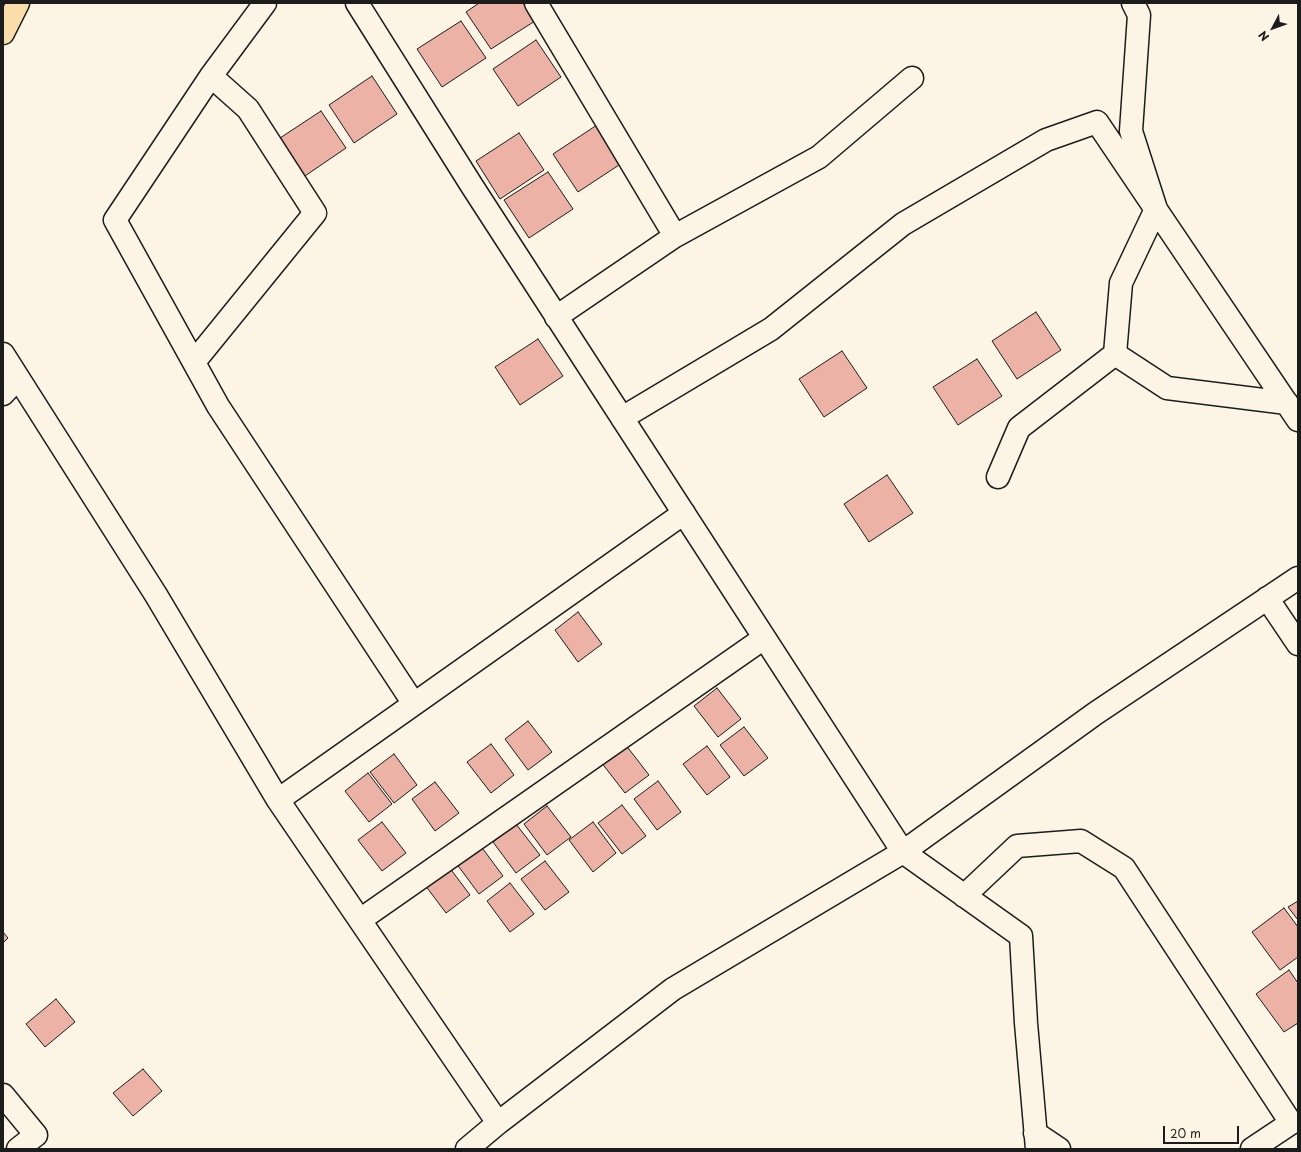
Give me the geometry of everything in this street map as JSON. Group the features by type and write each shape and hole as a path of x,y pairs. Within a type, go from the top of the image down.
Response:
{"highway":[{"path":"3,33 18,3"}],"street":[{"path":"265,3 211,76 115,220 218,406 414,704"},
{"path":"357,3 472,186 902,852 1021,936 1026,1023 1036,1141 1059,1149"},
{"path":"536,3 675,236"},
{"path":"998,477 1019,428 1115,354 1121,284 1156,209 1131,131 1139,15 1133,3"},
{"path":"194,362 315,213 248,109 211,76"},
{"path":"556,316 675,236 819,157 912,78"},
{"path":"622,418 772,329 903,224 1046,140 1097,122 1292,412"},
{"path":"3,354 156,595 278,800 498,1123"},
{"path":"1115,354 1166,388 1292,412"},
{"path":"3,394 18,378"},
{"path":"278,800 684,513"},
{"path":"467,1149 498,1123 672,989 902,852 1096,713 1298,578"},
{"path":"1267,598 1298,644"},
{"path":"360,920 764,638"},
{"path":"964,896 1017,846 1081,841 1124,868 1292,1123 1252,1149"},
{"path":"3,1095 36,1135 18,1149"}],"building":[{"path":"479,3 523,3 535,21 491,49 466,12"},
{"path":"461,21 486,58 442,87 417,49"},
{"path":"536,40 561,77 518,106 493,69"},
{"path":"372,76 397,114 354,143 329,105"},
{"path":"321,111 346,148 302,178 277,140"},
{"path":"597,125 622,163 578,192 553,154"},
{"path":"519,133 544,170 500,199 476,161"},
{"path":"548,172 573,209 529,238 504,200"},
{"path":"1036,312 1061,350 1017,379 992,341"},
{"path":"538,339 563,376 520,405 495,367"},
{"path":"842,351 867,388 824,417 799,379"},
{"path":"977,359 1002,396 958,425 933,387"},
{"path":"887,475 913,513 869,542 844,504"},
{"path":"578,612 602,644 578,662 555,630"},
{"path":"717,688 741,719 718,737 694,706"},
{"path":"528,721 552,752 528,770 505,739"},
{"path":"744,727 768,758 744,776 720,745"},
{"path":"491,744 514,775 491,793 467,762"},
{"path":"625,744 649,775 625,793 601,762"},
{"path":"707,746 730,777 707,795 683,764"},
{"path":"394,754 417,785 394,803 370,772"},
{"path":"368,773 392,804 369,822 345,791"},
{"path":"658,781 681,812 657,830 634,799"},
{"path":"435,782 459,813 435,831 412,799"},
{"path":"622,805 646,836 622,854 598,823"},
{"path":"547,806 571,837 547,855 524,824"},
{"path":"382,822 406,853 382,871 358,840"},
{"path":"593,822 616,853 593,872 569,840"},
{"path":"516,824 540,855 516,873 493,842"},
{"path":"480,845 503,876 479,894 456,863"},
{"path":"545,861 569,892 545,910 521,879"},
{"path":"446,863 470,895 446,913 422,881"},
{"path":"510,883 534,914 510,932 487,901"},
{"path":"1298,901 1298,920 1288,907"},
{"path":"1284,908 1298,927 1298,957 1280,970 1252,932"},
{"path":"3,932 8,938 3,943"},
{"path":"1289,970 1298,983 1298,1023 1284,1032 1256,994"},
{"path":"56,999 75,1022 45,1047 26,1024"},
{"path":"143,1069 162,1091 133,1116 113,1093"}]}
